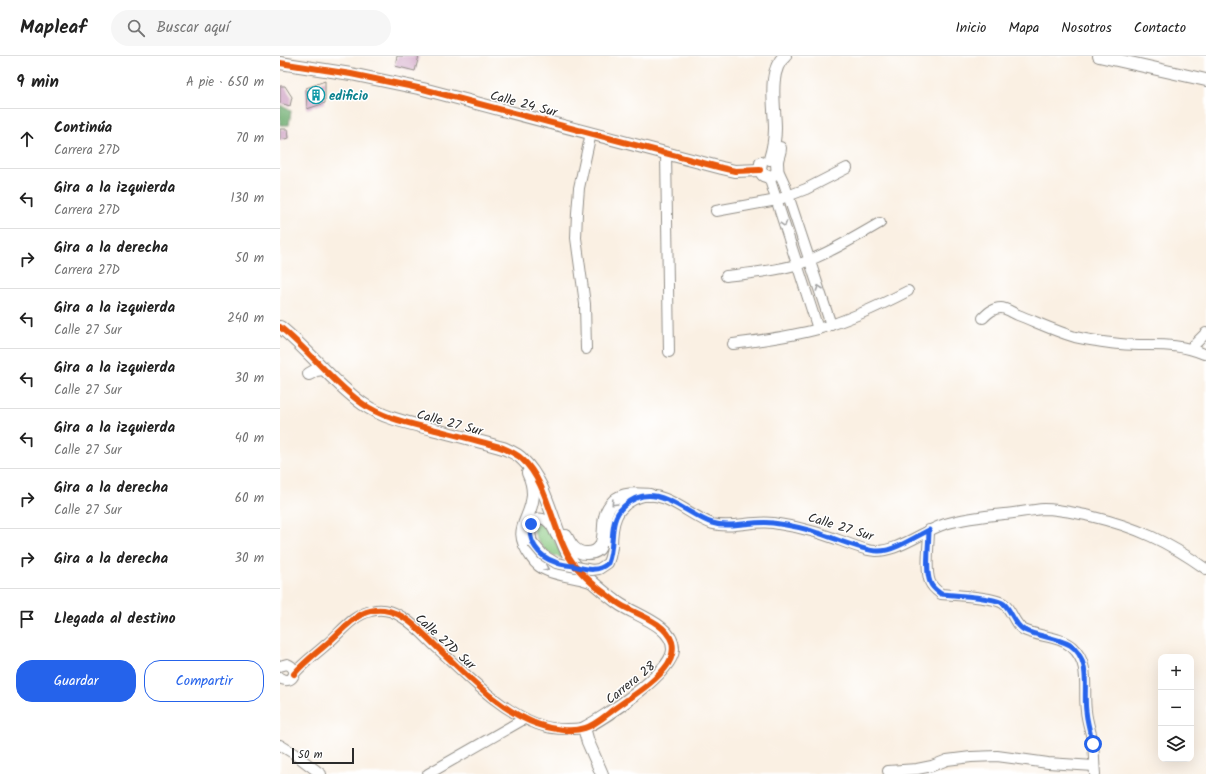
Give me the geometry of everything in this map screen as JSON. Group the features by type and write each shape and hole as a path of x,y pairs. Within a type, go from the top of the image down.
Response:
{"street":[{"path":"1099,56 1206,80"},
{"path":"783,57 778,66 774,79 776,128 771,168 777,200 818,329"},
{"name":"Calle 24 Sur","path":"280,63 351,74 418,87 735,171 747,172 771,168"},
{"path":"586,349 585,304 576,238 576,213 579,188 591,133"},
{"path":"666,153 669,352"},
{"path":"771,168 788,196 831,325"},
{"path":"716,211 777,200 817,184 847,168"},
{"path":"726,276 797,265 810,261 836,249 880,223"},
{"path":"733,344 768,340 818,329 877,307 908,291"},
{"path":"983,318 990,311 1002,307 1052,329 1094,341 1120,344 1166,345 1191,348 1204,354"},
{"name":"Calle 27 Sur","path":"280,327 306,350 323,369 352,396 364,405 384,416 503,448 517,455 532,470 539,482 566,552 575,565 603,592"},
{"path":"1191,348 1206,333"},
{"path":"309,374 316,370 323,369"},
{"path":"517,455 526,466 532,483 533,515 529,531 532,542"},
{"path":"539,482 572,547 582,553 594,552 603,542 605,516 614,501 626,495 650,495"},
{"path":"523,525 532,542 543,555 556,563 592,570 600,568 608,563 612,547 612,529 618,512 631,501 650,495"},
{"name":"Calle 27 Sur","path":"650,495 668,500 712,523 720,525 771,522 815,532 869,550 879,551 903,544 944,524 982,516 1044,509 1063,510 1134,528 1175,548 1206,570"},
{"path":"533,515 532,509 540,507 548,511 552,516"},
{"path":"533,515 523,525 522,536 523,542 535,562 548,570 592,582"},
{"path":"533,515 547,521 566,552"},
{"path":"888,771 917,770 947,760 997,756 1094,770 1093,744 1086,710 1086,672 1079,654 1072,646 1063,642 1022,630 1008,608 1002,602 941,594 934,589 930,584 928,574 929,530"},
{"name":"Carrera 28","path":"524,719 538,725 553,728 568,730 584,728 596,723 652,682 669,663 673,650 672,641 666,633 658,625 621,605 603,592"},
{"name":"Calle 27D Sur","path":"283,674 304,662 330,642 361,614 382,610 392,612 412,624 499,703 524,719"},
{"path":"428,774 524,719"},
{"path":"584,728 588,742 602,774"},
{"path":"280,745 321,774"}],"green space":[{"path":"280,105 291,111 289,125 280,125"},
{"path":"543,523 548,527 563,558 552,555 540,544 537,539 533,528 537,524"}],"building":[{"path":"397,56 419,56 415,71 395,66"},
{"name":"edificio","path":"325,81 325,103 307,109 306,88"},
{"path":"280,86 285,86 292,97 290,106 280,103"},
{"path":"280,129 288,129 289,138 280,140"}],"cycle path":[{"path":"280,63 351,74 423,89 735,171 760,170"},
{"path":"280,327 341,386 371,409 405,422 503,448 520,457 538,480 563,545 576,567 601,591 615,601 657,624 663,629 672,642 673,648 672,656 663,671 643,689 596,723 589,727 573,730 561,730 542,726 523,718 510,710 474,682 408,620 392,612 384,610 367,612 353,619 294,674"}],"place":[{"name":"edificio","path":"316,95"}],"route":[{"path":"531,524 529,531 532,542 543,555 556,563 592,570 600,568 608,563 612,547 612,529 618,512 631,501 650,495 668,500 712,523 720,525 771,522 815,532 869,550 879,551 889,549 903,544 929,530 928,574 930,584 934,589 941,594 1002,602 1008,608 1022,630 1063,642 1072,646 1079,654 1086,672 1086,710 1093,744"}]}
